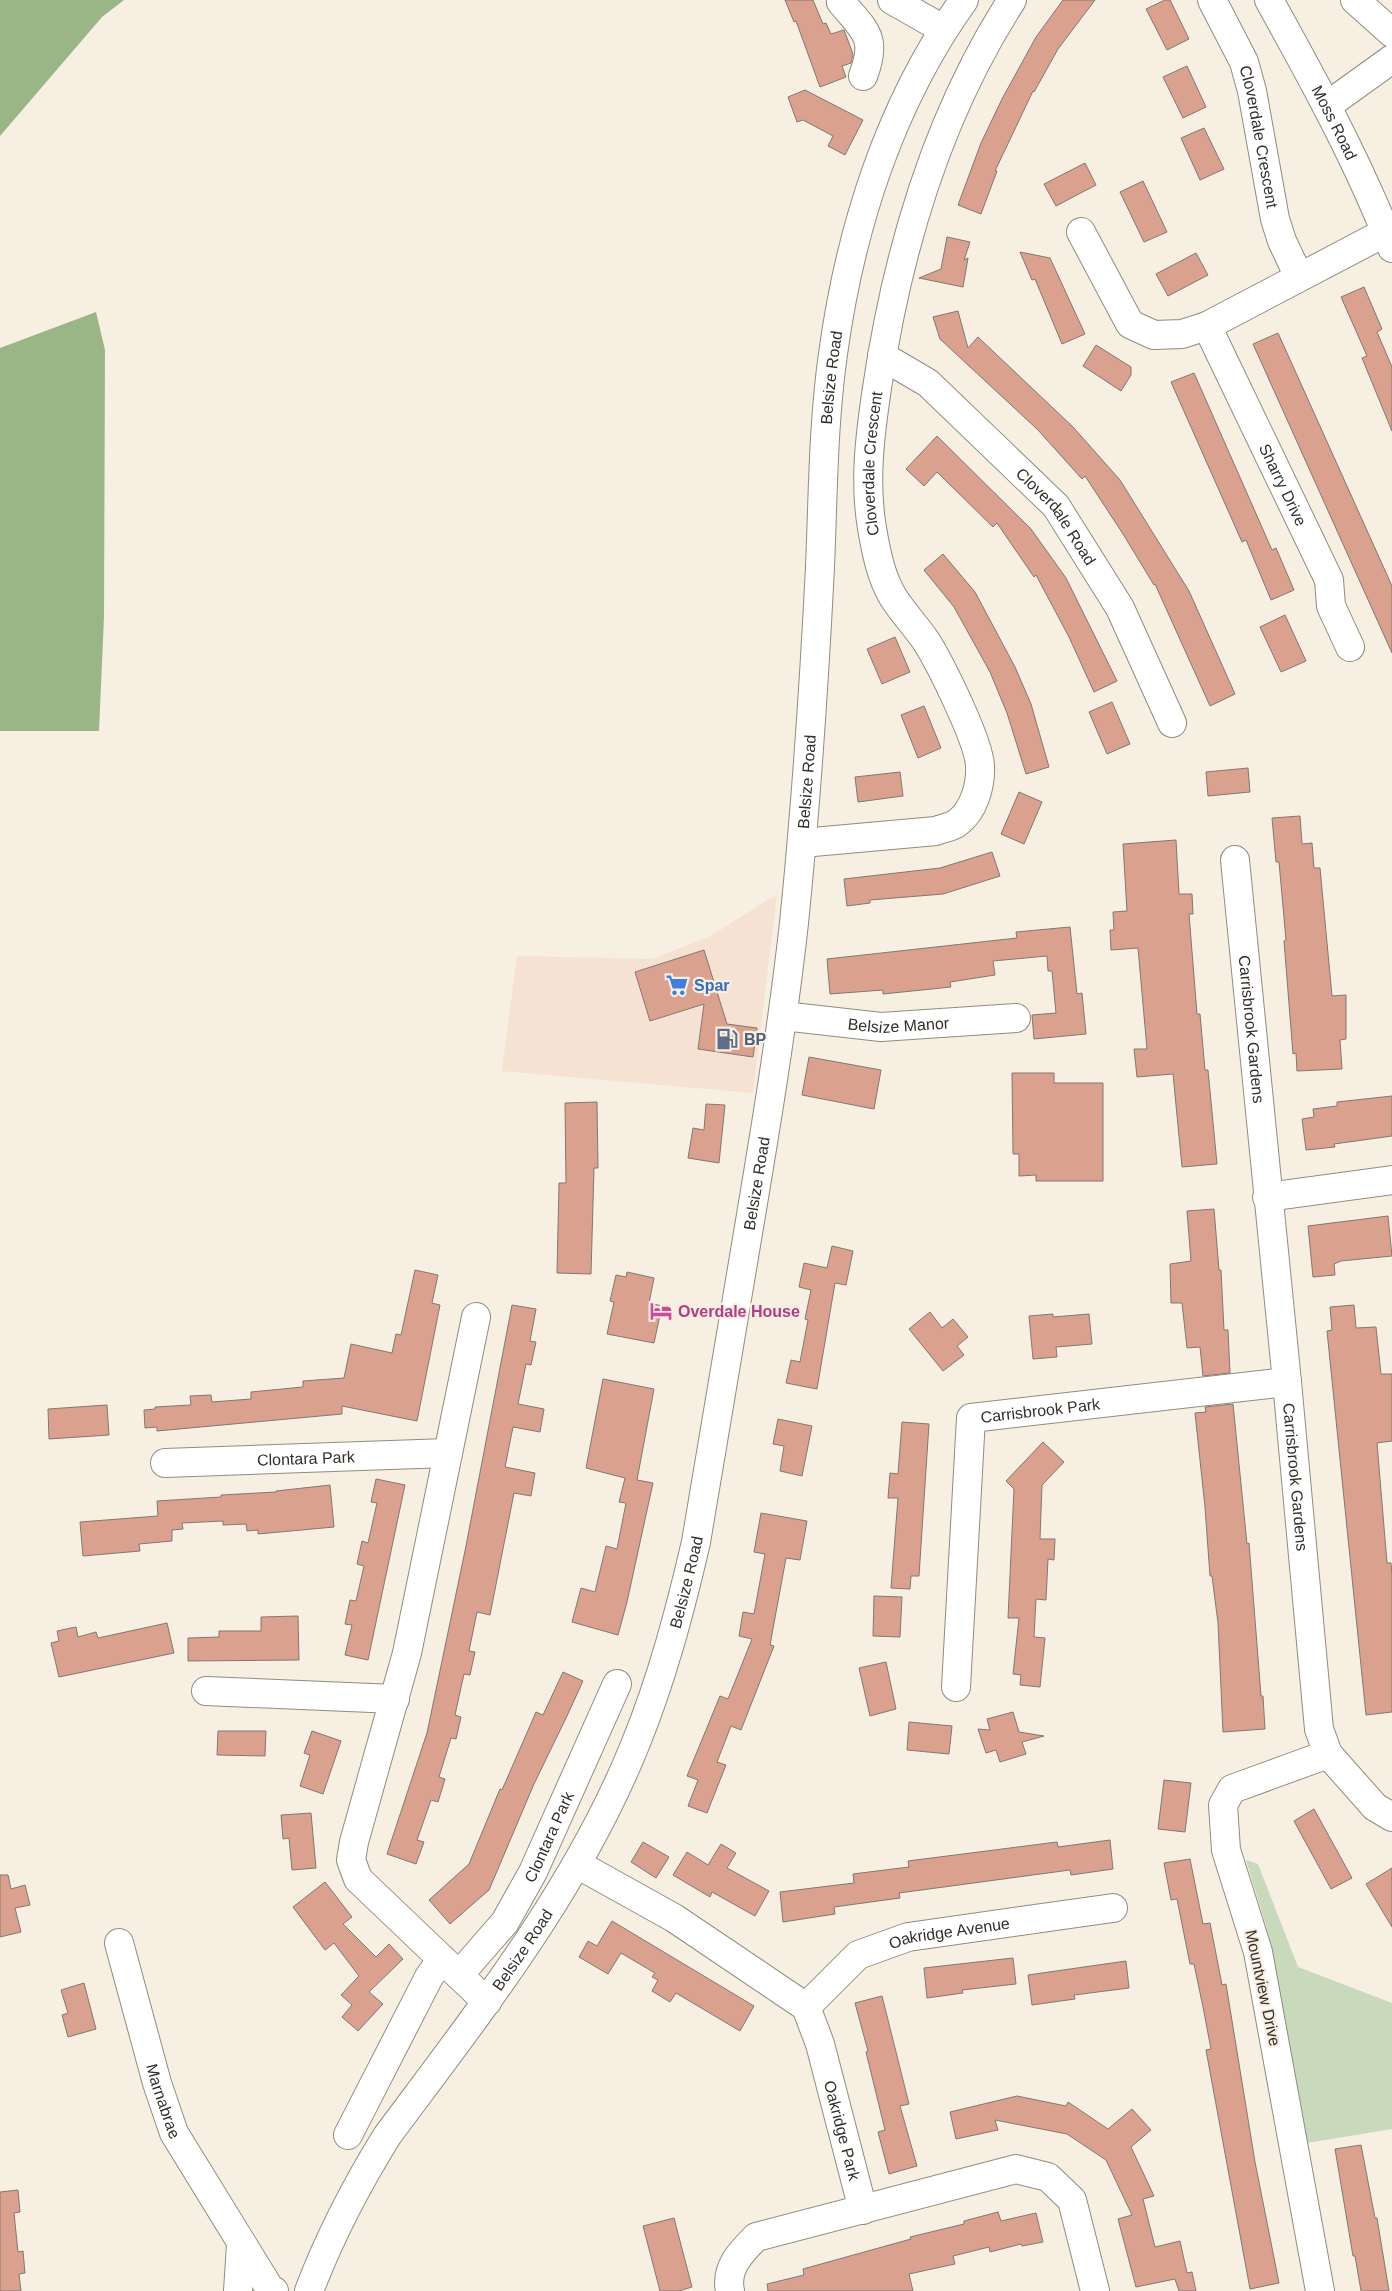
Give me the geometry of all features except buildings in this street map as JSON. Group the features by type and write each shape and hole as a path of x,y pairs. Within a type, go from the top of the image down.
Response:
{"street":[{"path":"842,0 841,2 870,36 870,59 863,76"},
{"path":"892,0 944,29"},
{"name":"Belsize Road","path":"309,2291 345,2207 374,2156 487,2002 545,1916 577,1864 634,1747 653,1699 679,1612 696,1542 783,1016 802,842 811,726 825,445 832,357 844,285 862,218 886,147 909,91 944,29 964,0"},
{"name":"Cloverdale Crescent","path":"802,842 936,831 957,823 969,810 978,788 980,764 976,747 950,685 931,650 894,598 883,578 872,527 868,486 869,445 882,356 905,250 939,142 984,44 1012,0"},
{"name":"Cloverdale Crescent","path":"1212,0 1244,62 1252,91 1275,219 1282,241 1300,277"},
{"name":"Moss Road","path":"1269,0 1328,105 1389,240"},
{"path":"1355,0 1392,33"},
{"path":"1328,105 1392,59"},
{"path":"1081,232 1130,324 1154,335 1182,334 1207,326 1300,277 1389,240"},
{"name":"Sharry Drive","path":"1207,326 1329,580 1331,606 1350,647"},
{"name":"Cloverdale Road","path":"882,356 928,383 1056,506 1120,608 1172,723"},
{"name":"Carrisbrook Gardens","path":"1235,860 1267,1197 1287,1382 1319,1730 1328,1754"},
{"name":"Belsize Manor","path":"783,1016 881,1027 1016,1018"},
{"path":"1267,1197 1392,1180"},
{"path":"476,1317 396,1699 354,1842 352,1860 358,1879 487,2002"},
{"name":"Carrisbrook Park","path":"956,1687 971,1418 1287,1382"},
{"name":"Clontara Park","path":"165,1463 448,1453"},
{"name":"Clontara Park","path":"348,2135 429,1977 450,1967 505,1922 533,1872 616,1684"},
{"path":"206,1690 396,1699"},
{"path":"1328,1754 1375,1807 1392,1817"},
{"name":"Mountview Drive","path":"1320,2291 1258,1952 1226,1850 1223,1805 1232,1789 1328,1754"},
{"path":"577,1864 674,1918 806,2007"},
{"name":"Oakridge Avenue","path":"806,2007 858,1955 908,1937 1113,1908"},
{"name":"Marnabrae","path":"119,1943 157,2083 174,2133 241,2245 270,2289 274,2291"},
{"name":"Oakridge Park","path":"806,2007 820,2044 863,2210"},
{"path":"730,2291 728,2283 735,2258 756,2237 1016,2169 1048,2177 1072,2200 1095,2291"},
{"path":"238,2291 241,2245"}],"shaded area":[{"path":"777,894 753,1093 502,1071 517,956 652,959 709,937"}],"green space":[{"path":"0,0 124,0 102,17 0,136"},
{"path":"96,312 105,350 104,617 99,731 0,731 0,348"},
{"path":"1246,1860 1258,1864 1298,1967 1392,2003 1392,2129 1307,2143 1267,1929"}],"place":[{"name":"Spar","path":"677,985"},
{"name":"BP","path":"727,1039"},
{"name":"Overdale House","path":"661,1311"}]}
